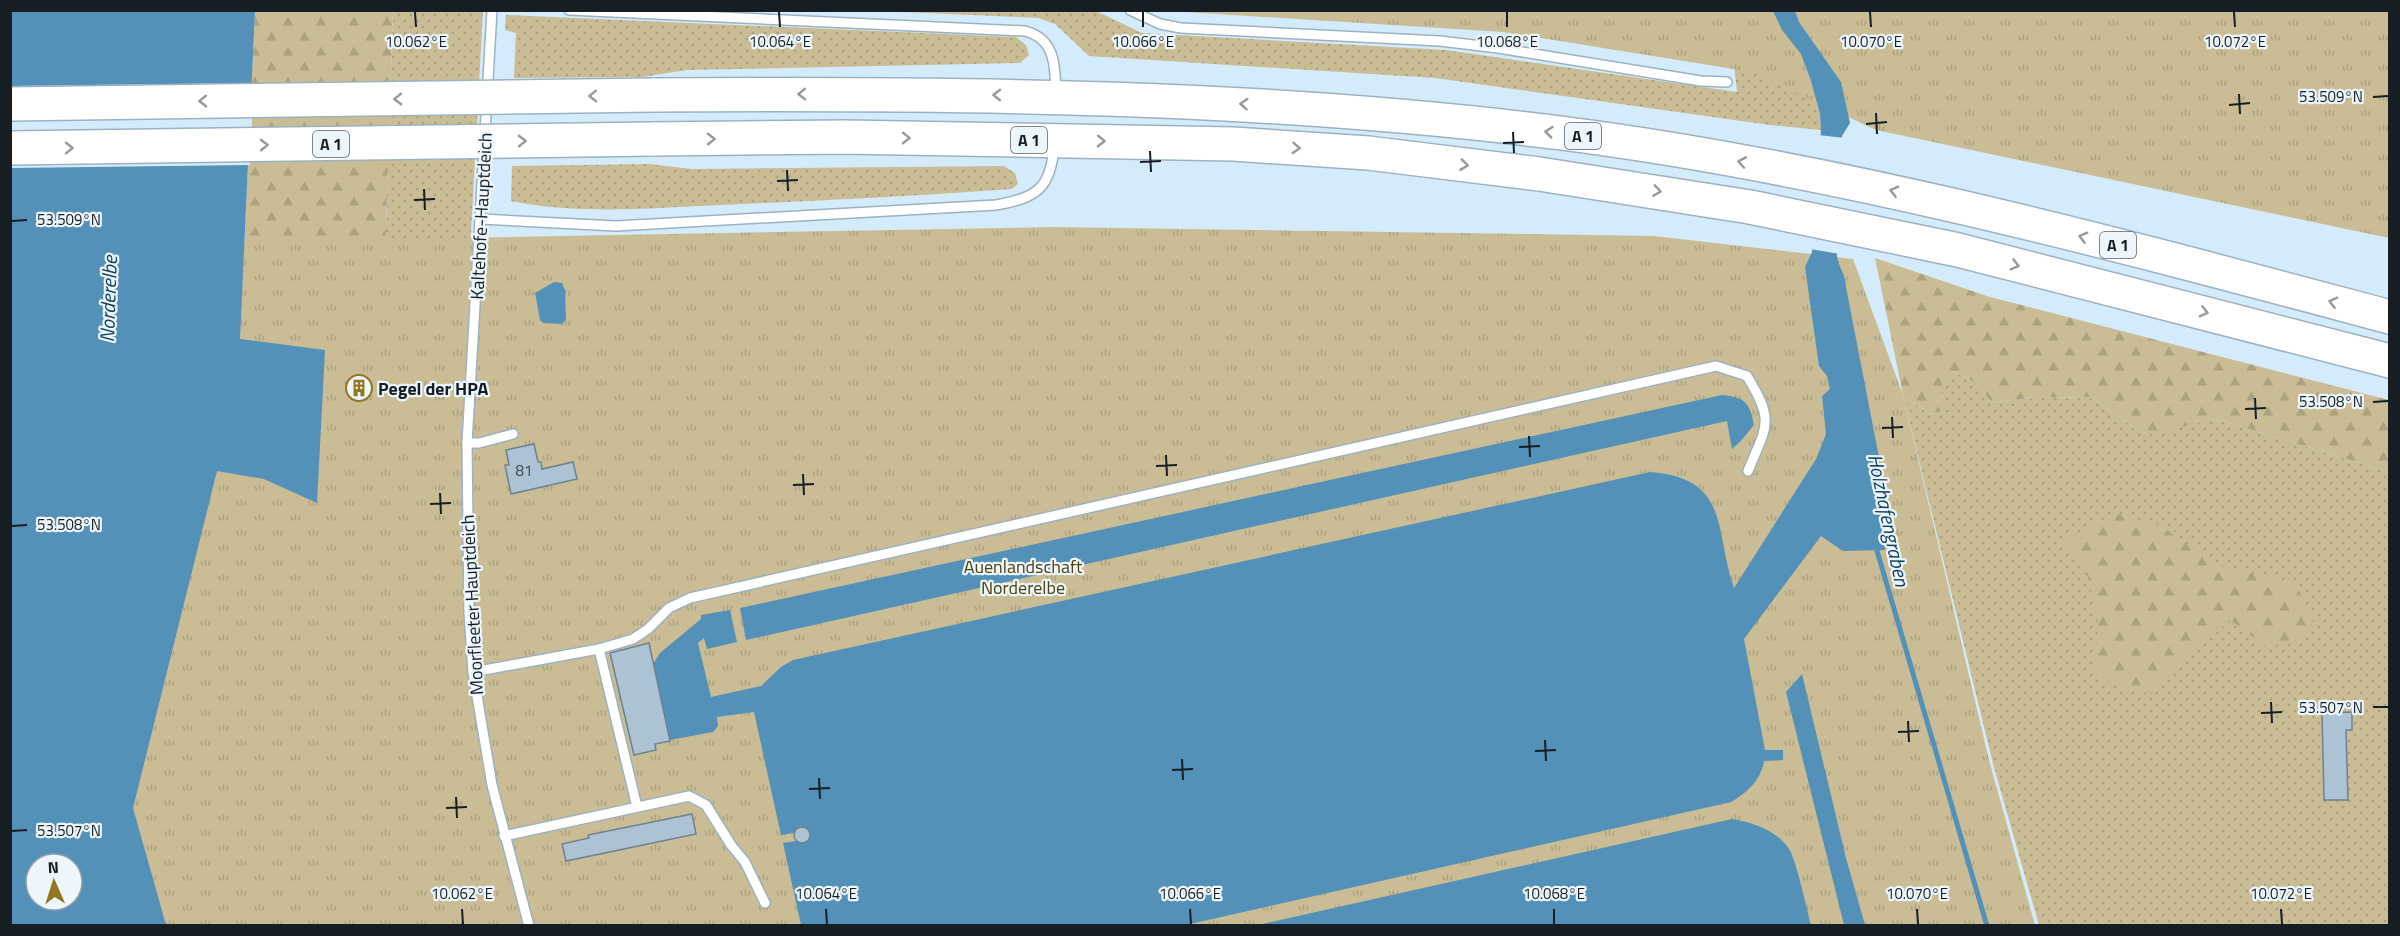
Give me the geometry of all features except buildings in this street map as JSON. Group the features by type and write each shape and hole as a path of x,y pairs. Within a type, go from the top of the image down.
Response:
{"highway":[{"name":"A 1","path":"10,104 845,93 1056,96 1233,103 1366,113 1562,133 1800,171 2164,256 2390,317"},
{"name":"A 1","path":"10,148 845,137 1233,144 1368,153 1539,174 1681,195 1841,225 1958,250 2390,361"}],"lane":[{"name":"Kaltehofe-Hauptdeich","path":"468,422 492,10"},
{"path":"569,10 1025,31 1042,39 1051,51 1056,96"},
{"path":"1130,10 1160,24 1181,28 1440,41 1498,48 1701,81 1727,82"},
{"path":"481,219 616,226 996,205 1031,197 1042,187 1052,167 1054,140"},
{"path":"473,672 599,649 633,639 648,629 669,608 690,598 1716,366 1747,376 1762,400 1767,424 1748,471"},
{"name":"Moorfleeter Hauptdeich","path":"468,422 469,612 473,672 482,732 504,836 529,926"},
{"path":"467,443 479,443 513,434"},
{"path":"599,649 638,807"},
{"path":"504,836 689,796 706,805 731,845 745,862 765,903"}],"green space":[{"path":"255,11 393,11 376,535 240,339"},
{"path":"393,11 483,11 469,271 376,535"},
{"path":"880,11 1096,11 1142,33 1446,50 1737,92 1728,11 1811,81 1820,114 1821,130 1770,125 1435,78 1089,56 1055,24 1038,18"},
{"path":"1170,11 2389,11 2389,238 1876,130 1752,72 1503,32"},
{"path":"506,15 1016,37 1026,45 1029,55 1020,63 687,70 642,77 514,78 516,33 505,30"},
{"path":"649,164 692,169 1004,166 1015,173 1018,184 1012,189 975,192 642,209 562,208 511,201 512,166"},
{"name":"Auenlandschaft Norderelbe","path":"1053,227 1654,236 1853,259 1903,395 1989,760 2035,925 11,925 10,246"},
{"path":"1875,258 1990,297 2389,400 2389,472 2216,419 2169,430 2143,433 2090,397 2033,398 1992,402 1972,381 1954,372 1943,379 1941,394 1950,409 1930,414 1903,395"},
{"path":"1954,372 1972,381 1992,402 2033,398 2090,397 2143,433 2216,419 2389,472 2389,925 2039,925 1993,764 1903,395 1930,414 1949,409 1941,394 1942,379"},
{"path":"2115,513 2161,526 2217,565 2296,584 2313,621 2302,642 2266,646 2230,620 2151,694 2119,687 2094,673 2098,622 2088,577 2060,543"}],"water":[{"name":"Norderelbe","path":"10,11 255,11 240,339 325,350 317,503 264,479 217,471 133,808 166,925 11,925"},
{"path":"1773,11 1795,11 1799,22 1841,82 1850,123 1842,136 1837,256 1846,283 1895,540 1884,550 1843,551 1821,536 1744,639 1765,750 1783,750 1783,760 1764,761 1760,774 1752,785 1731,802 1186,925 801,925 783,843 796,841 803,843 810,836 809,831 801,826 794,833 781,835 754,712 717,717 718,726 713,732 670,740 653,664 660,653 701,619 701,615 730,610 737,642 707,649 704,638 698,643 711,697 761,686 781,667 793,660 1650,472 1676,476 1694,485 1707,496 1720,528 1734,588 1816,459 1826,434 1822,396 1830,389 1827,376 1819,366 1805,267 1812,252 1821,130 1820,114 1801,54 1782,30"},
{"path":"554,282 562,283 565,290 566,319 562,324 543,323 540,320 535,293"},
{"path":"1722,395 1736,397 1745,402 1751,411 1754,425 1732,449 1727,421 746,640 740,608"},
{"path":"1802,674 1846,858 1865,925 1844,925 1786,692"},
{"path":"1732,819 1764,828 1784,842 1792,855 1798,873 1811,925 1258,925"}],"pier":[{"path":"254,83 250,165 10,168 11,86"},
{"path":"1818,135 1845,138 1840,254 1810,249"}],"waterway":[{"name":"Holzhafengraben","path":"1875,544 1987,926"}],"place":[{"name":"Pegel der HPA","path":"359,388"}]}
